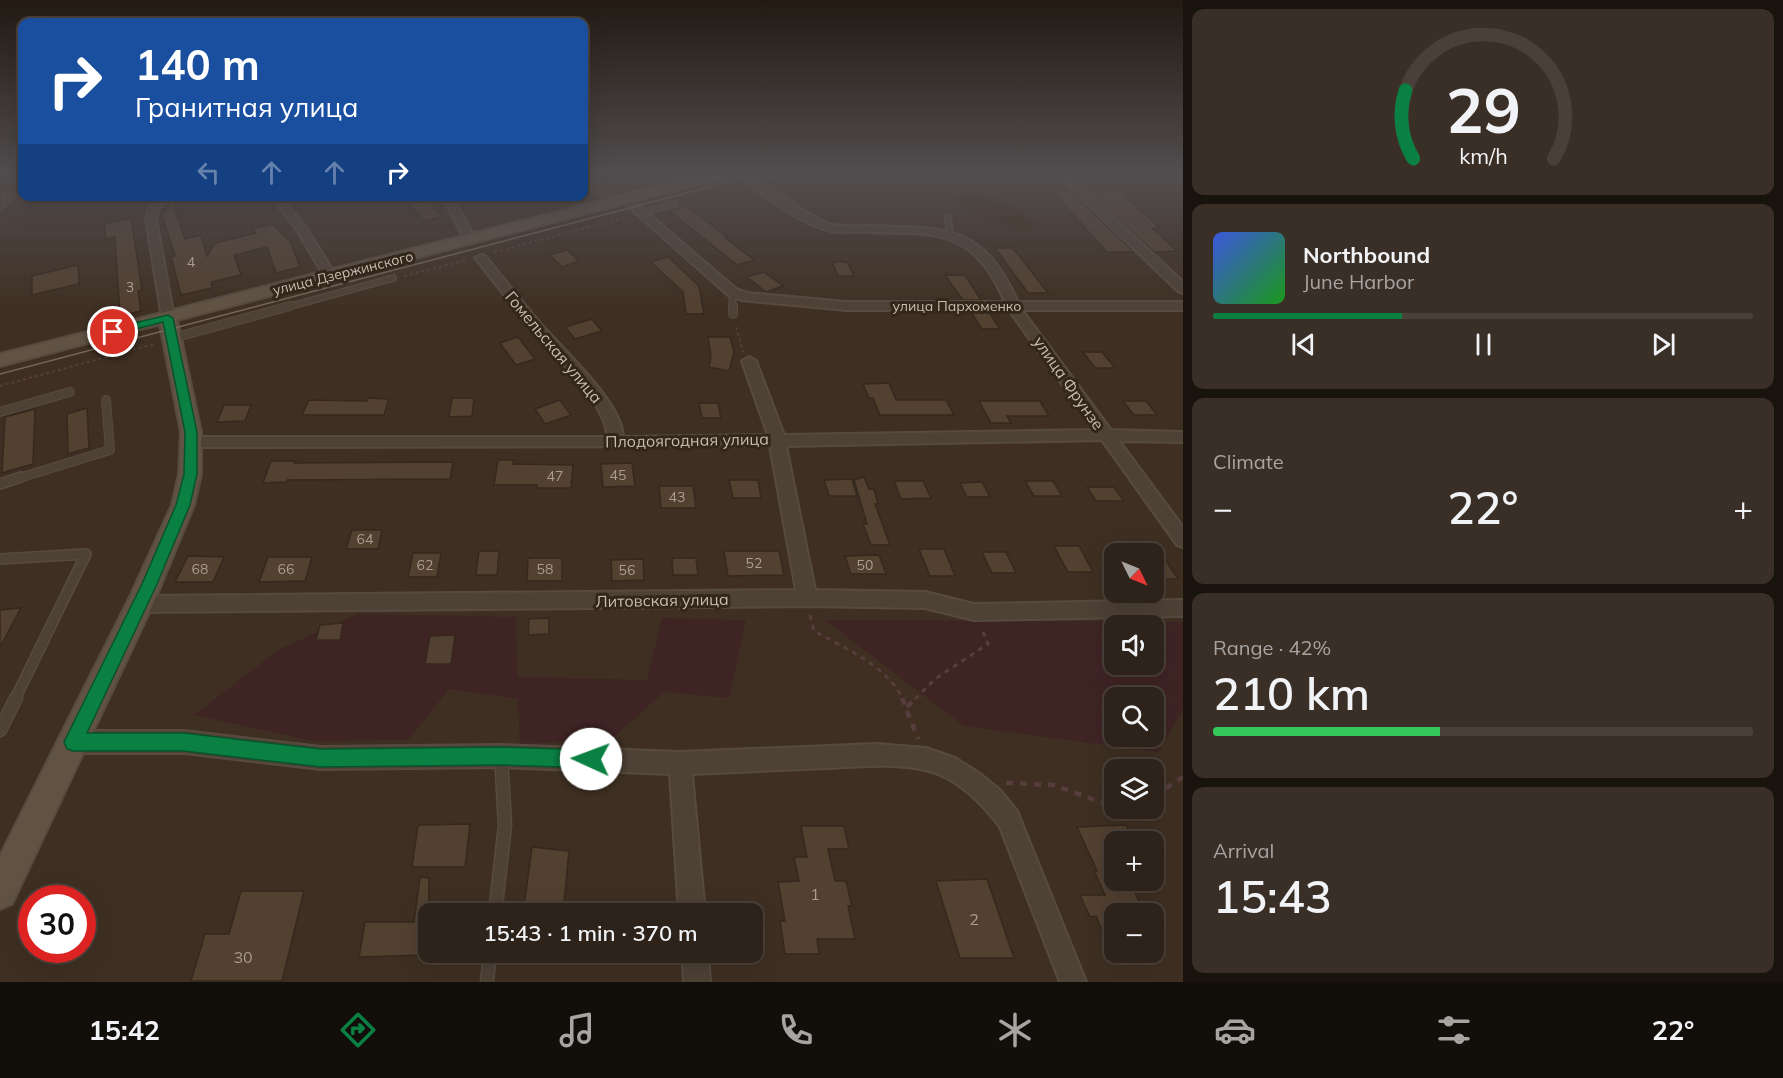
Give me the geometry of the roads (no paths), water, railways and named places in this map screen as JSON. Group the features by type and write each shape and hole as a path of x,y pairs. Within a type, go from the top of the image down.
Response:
{"main road":[{"name":"улица Дзержинского","path":"0,360 171,328 330,276 548,220"},
{"path":"0,892 140,604 183,505 190,474 191,443 171,328"}],"street":[{"path":"151,220 171,328"},
{"path":"295,220 330,276"},
{"path":"459,220 470,240"},
{"path":"648,220 732,292"},
{"path":"814,220 832,228 919,230 950,234"},
{"path":"1110,220 1183,289"},
{"name":"улица Фрунзе","path":"950,234 967,241 999,274 1013,306 1183,540"},
{"name":"Гомельская улица","path":"480,257 537,328 573,366 609,414 615,428 615,441"},
{"name":"улица Пархоменко","path":"732,292 759,300 846,306 1183,306"},
{"path":"749,361 778,439 807,598"},
{"name":"Плодоягодная улица","path":"191,443 1105,435 1183,437"},
{"name":"Литовская улица","path":"140,604 807,598 925,600 974,612 1183,608"},
{"path":"73,742 184,742 321,758 501,756 680,763 876,755 927,759 947,766 972,782 992,798 1009,819 1072,982"},
{"path":"680,763 691,903"},
{"path":"696,963 697,982"}],"lane":[{"path":"948,220 950,234"},
{"path":"171,328 393,278"},
{"path":"732,292 733,314"},
{"path":"0,412 70,392"},
{"path":"0,484 110,450 106,400"},
{"path":"0,560 86,554 0,730"},
{"path":"496,903 505,825 501,756"},
{"path":"486,982 489,963"}],"tram line":[{"path":"0,374 584,220"}]}
